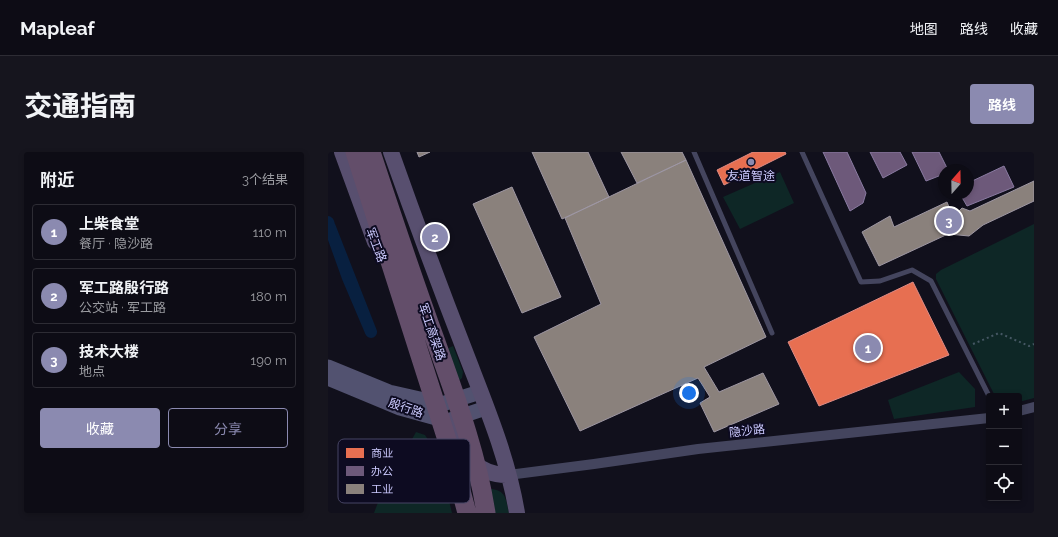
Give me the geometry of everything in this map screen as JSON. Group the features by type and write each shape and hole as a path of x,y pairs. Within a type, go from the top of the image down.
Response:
{"highway":[{"name":"军工高架路","path":"355,152 446,439"},
{"name":"军工高架路","path":"371,152 398,235 470,439"},
{"name":"军工高架路","path":"470,440 483,492 486,513"},
{"name":"军工高架路","path":"464,503 467,513"}],"main road":[{"name":"军工路","path":"342,152 402,311 442,404 453,439"},
{"path":"391,152 410,208 500,447 514,493 517,513"},
{"path":"414,338 424,343 435,345 443,343 448,337 452,328 453,319"},
{"name":"殷行路","path":"328,367 389,392 442,404 480,392"},
{"name":"殷行路","path":"328,378 400,408 447,421"},
{"path":"447,421 486,408"},
{"name":"军工路","path":"447,421 457,439"},
{"name":"军工路","path":"470,459 478,467 497,475 508,475"},
{"name":"军工路","path":"470,494 476,513"}],"street":[{"path":"1022,410 1034,407"},
{"name":"隐沙路","path":"508,475 698,450 986,418"}],"lane":[{"path":"694,152 772,333"},
{"path":"802,152 861,282 880,281 912,270 931,281 987,393"}],"path":[{"path":"973,344 999,333 1029,346 1034,344"}],"green space":[{"path":"780,172 794,203 740,229 723,197"},
{"path":"1034,224 1034,398 1022,401 1022,393 993,393 936,279 936,274 941,270"},
{"path":"453,346 463,372 462,378 456,383 444,350"},
{"path":"959,372 975,389 975,407 894,419 888,400"},
{"path":"416,432 425,435 428,439 412,439"},
{"path":"492,489 503,494 509,513 484,513 486,490"},
{"path":"378,503 450,503 452,513 374,513"}],"building: 商业":[{"name":"友道智途","path":"753,152 785,152 786,154 724,185 717,170"},
{"path":"913,282 949,355 819,406 788,342"}],"building: 办公":[{"path":"823,152 847,152 866,193 863,203 850,211"},
{"path":"870,152 900,152 907,165 883,178"},
{"path":"912,152 939,152 945,164 938,164 938,176 926,181"},
{"path":"1004,166 1014,187 967,206 964,200 974,200 974,180"}],"building: 工业":[{"path":"417,152 430,152 419,157"},
{"path":"532,152 588,152 609,197 562,219"},
{"path":"621,152 682,152 686,160 637,183"},
{"path":"686,160 766,337 704,367 719,392 763,373 779,404 714,432 700,403 710,397 698,378 580,431 534,337 601,304 565,218"},
{"path":"1034,181 1034,201 983,225 969,236 948,234 879,266 862,232 890,216 894,227 947,202 953,217 962,208 970,211"},
{"path":"512,187 561,297 522,313 473,204"}],"waterway":[{"path":"328,222 329,225 348,278 371,332 329,225"}],"place":[{"name":"友道智途","path":"751,162"},
{"name":"技术大楼","path":"949,221"},
{"name":"军工路殷行路","path":"435,237"},
{"name":"上柴食堂","path":"868,348"}]}
